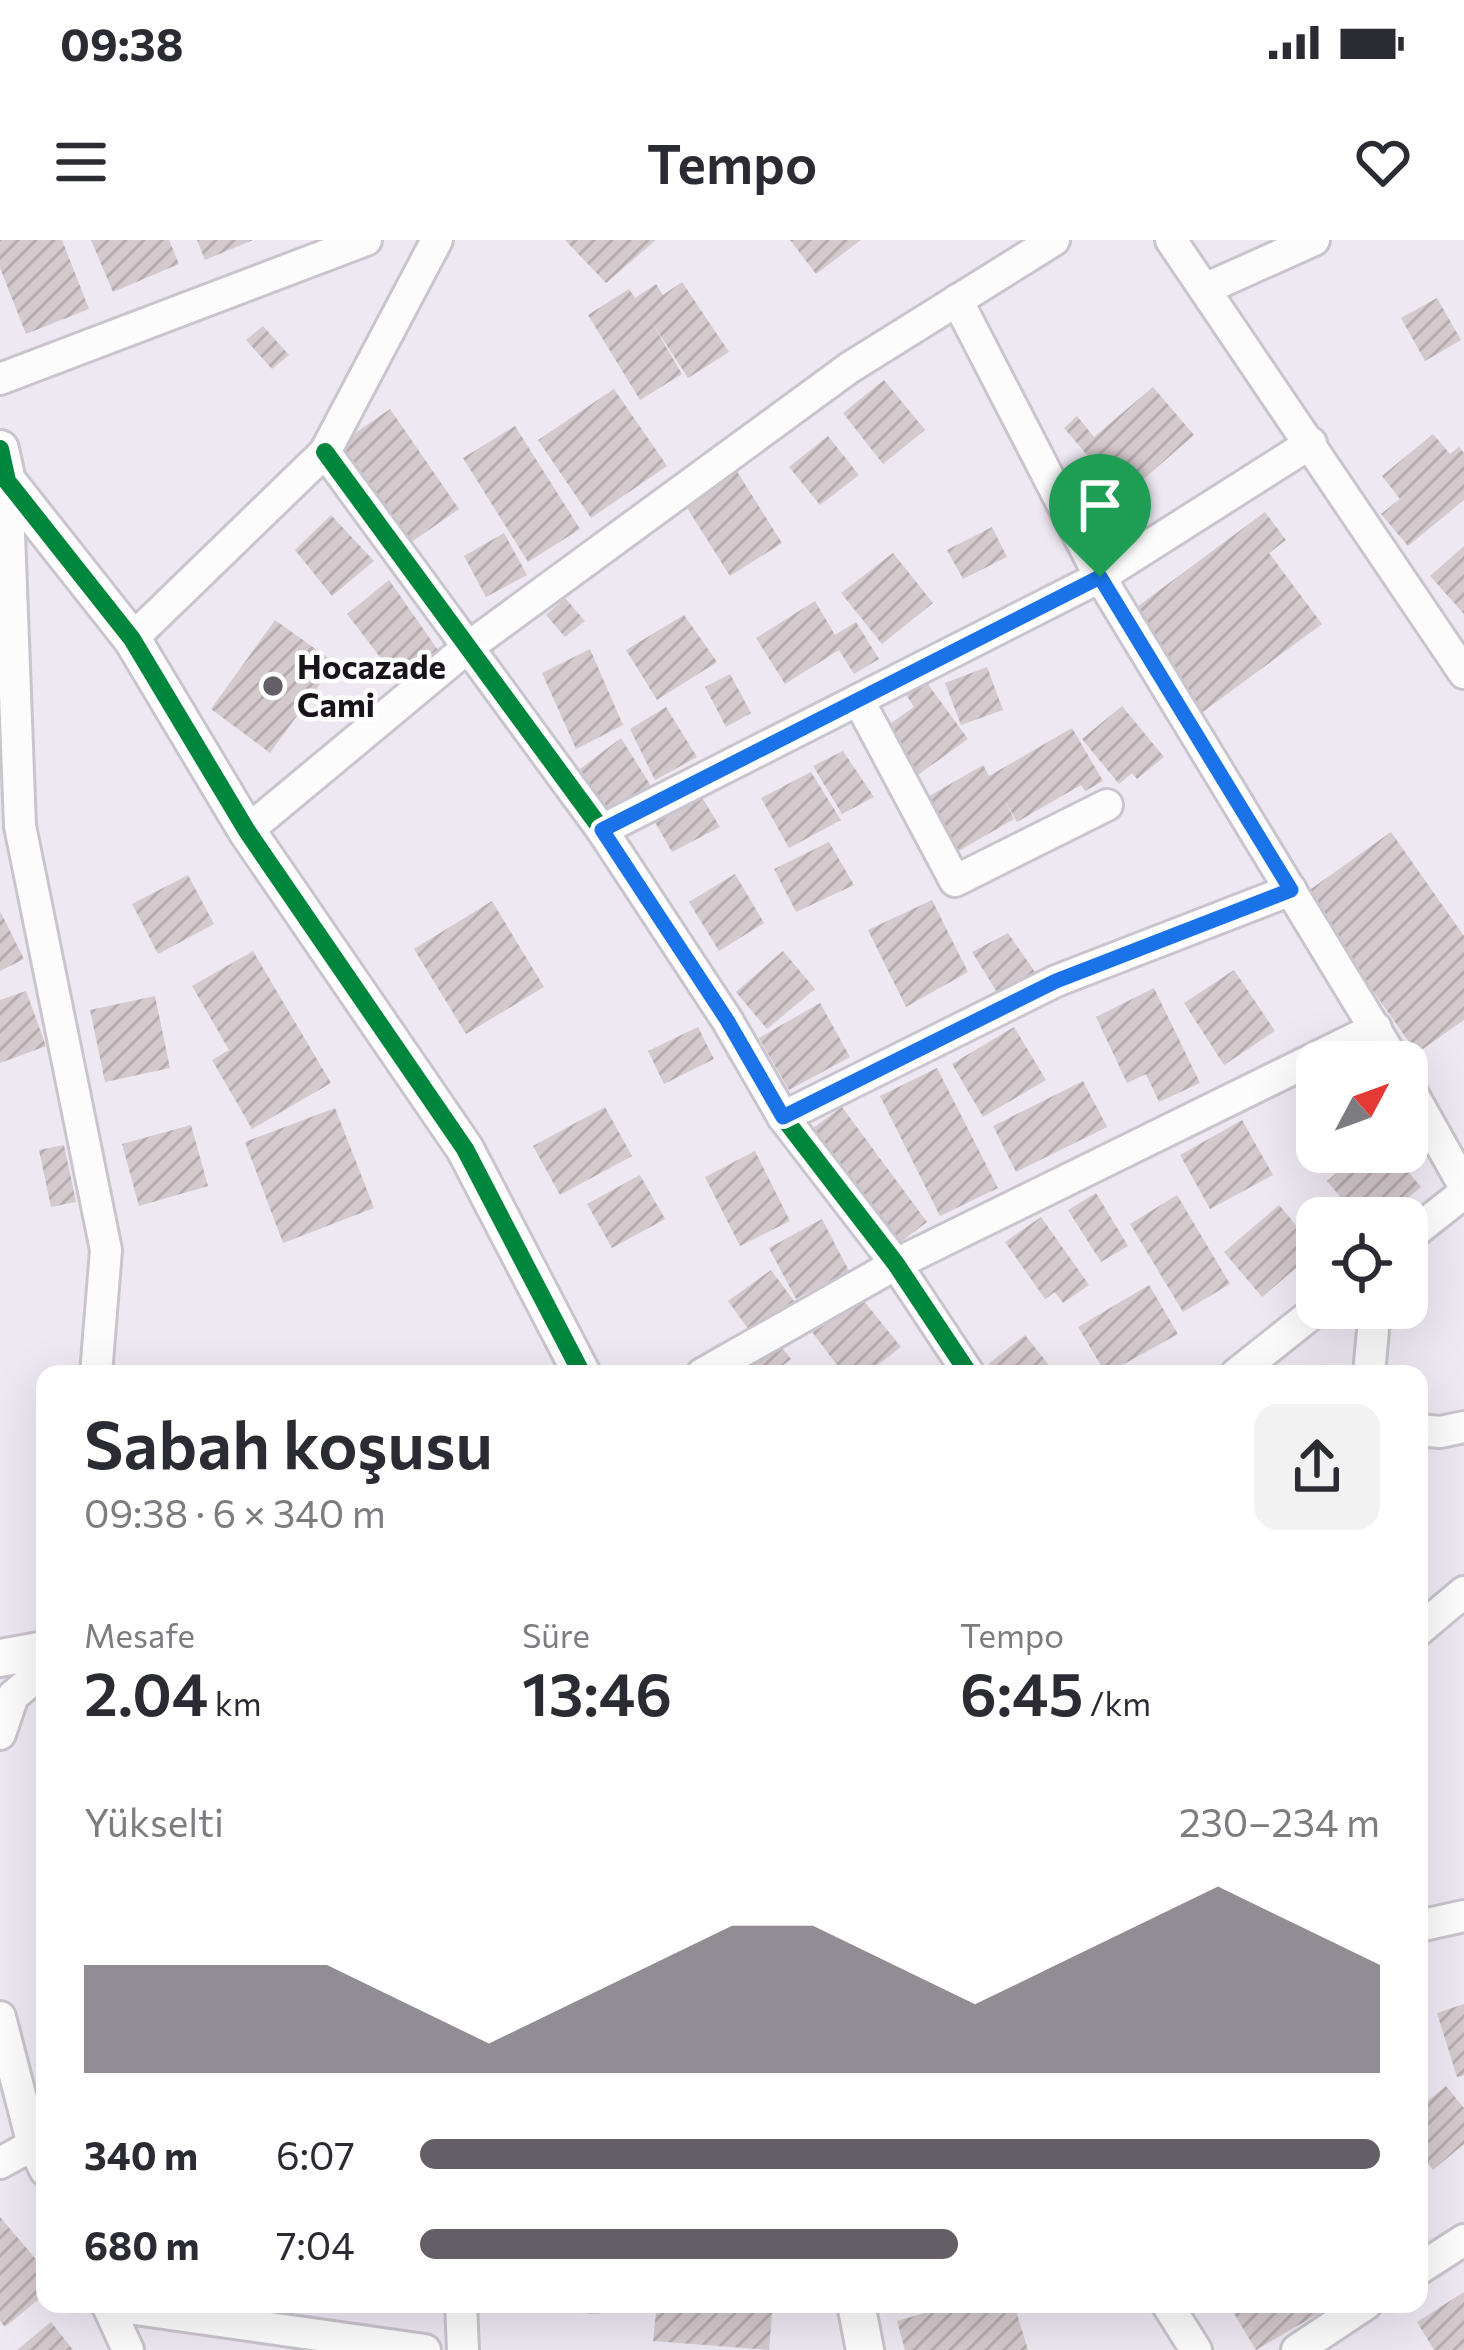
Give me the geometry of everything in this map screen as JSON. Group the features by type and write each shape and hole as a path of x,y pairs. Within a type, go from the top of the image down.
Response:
{"street":[{"path":"0,379 366,240"},
{"path":"132,639 325,452 437,240"},
{"path":"248,831 467,648 849,368 1054,240"},
{"path":"1171,240 1464,673"},
{"path":"1205,289 1314,240"},
{"path":"957,300 1100,577 1383,1041"},
{"path":"602,830 1100,577 1311,443"},
{"path":"325,452 602,830 727,1020 783,1117 896,1264 963,1365"},
{"path":"4,465 132,639 248,831 465,1149 577,1365"},
{"path":"4,465 20,826 106,1250 97,1365"},
{"path":"860,701 955,881 1107,805"},
{"path":"783,1117 1056,981 1291,890"},
{"path":"718,1365 896,1264 1376,1028"},
{"path":"1428,1123 1464,1189 1428,1220"},
{"path":"1247,1365 1296,1326"},
{"path":"1370,1365 1373,1329"},
{"path":"1428,1431 1464,1427"},
{"path":"1428,1622 1464,1592"},
{"path":"0,1658 36,1652"},
{"path":"0,1734 13,1696 36,1677"},
{"path":"1428,1924 1464,1916"},
{"path":"0,2018 36,2147"},
{"path":"0,2163 36,2158"},
{"path":"1428,2264 1464,2240"},
{"path":"111,2313 128,2350"},
{"path":"169,2313 425,2350"},
{"path":"461,2313 463,2350"},
{"path":"858,2313 865,2350"},
{"path":"1173,2313 1196,2350"},
{"path":"1297,2350 1352,2313"}],"building":[{"path":"0,240 62,240 89,309 26,334 0,268"},
{"path":"91,240 169,240 179,264 113,292"},
{"path":"197,240 253,240 205,260"},
{"path":"565,240 656,240 606,283"},
{"path":"790,240 861,240 816,274"},
{"path":"682,282 729,352 688,378 651,321 682,374 640,400 588,315 629,289 635,298 656,284 663,295"},
{"path":"1437,298 1461,340 1425,361 1401,318"},
{"path":"263,326 289,355 272,369 246,340"},
{"path":"884,380 925,430 883,464 843,413"},
{"path":"1153,387 1194,435 1123,497 1064,428 1077,416 1094,437"},
{"path":"614,389 667,466 591,518 538,440"},
{"path":"390,409 459,509 410,543 341,443"},
{"path":"515,426 580,529 528,562 463,458"},
{"path":"1433,434 1450,454 1459,447 1464,453 1464,500 1408,546 1381,514 1400,499 1382,476"},
{"path":"828,436 859,475 820,505 789,467"},
{"path":"736,470 782,543 730,576 684,503"},
{"path":"1265,512 1286,540 1269,553 1322,624 1200,714 1126,615"},
{"path":"331,515 374,561 332,596 295,550"},
{"path":"992,527 1007,557 963,579 947,550"},
{"path":"504,533 527,575 486,597 464,556"},
{"path":"1464,546 1464,614 1430,576"},
{"path":"893,553 933,603 882,644 841,593"},
{"path":"389,580 438,650 397,679 347,614"},
{"path":"565,598 585,621 565,637 546,615"},
{"path":"815,601 835,635 856,622 879,659 854,674 839,650 785,684 756,638"},
{"path":"684,615 717,662 657,700 626,650"},
{"name":"Hocazade Cami","path":"275,620 335,663 270,753 211,709"},
{"path":"590,649 623,725 576,749 542,673"},
{"path":"987,667 1003,710 961,725 945,683"},
{"path":"730,674 751,713 726,727 705,687"},
{"path":"922,676 968,739 915,777 881,730 914,707 903,690"},
{"path":"1122,706 1164,757 1137,779 1132,773 1119,784 1082,739"},
{"path":"666,707 697,757 655,780 630,729"},
{"path":"1072,728 1103,781 1085,791 1081,785 1017,822 1004,799 1014,819 957,852 926,798 983,765 989,776"},
{"path":"621,738 651,786 610,815 580,769"},
{"path":"843,751 874,797 842,814 813,766"},
{"path":"811,772 841,820 789,848 761,798"},
{"path":"700,794 720,827 672,852 652,817"},
{"path":"1391,832 1464,936 1464,1020 1428,1045 1428,1041 1408,1041 1304,894"},
{"path":"829,842 854,885 796,912 774,869"},
{"path":"735,874 764,923 719,951 689,902"},
{"path":"188,875 214,924 158,954 132,904"},
{"path":"932,900 968,972 906,1007 868,930"},
{"path":"492,901 544,987 466,1034 414,949"},
{"path":"0,911 24,959 0,971"},
{"path":"1008,933 1039,978 1000,997 972,952"},
{"path":"253,951 331,1083 252,1129 212,1060 229,1050 192,986"},
{"path":"783,951 815,989 767,1029 736,992"},
{"path":"1234,970 1275,1031 1224,1065 1184,1003"},
{"path":"1154,988 1200,1083 1159,1102 1146,1074 1127,1083 1096,1017"},
{"path":"26,991 46,1046 0,1063 0,1000"},
{"path":"155,996 170,1068 105,1082 90,1010"},
{"path":"820,1003 850,1057 789,1090 759,1038"},
{"path":"698,1027 714,1059 664,1084 648,1051"},
{"path":"1014,1027 1046,1080 983,1117 952,1064"},
{"path":"937,1068 998,1188 940,1216 880,1096"},
{"path":"1083,1081 1107,1127 1016,1172 993,1126"},
{"path":"605,1107 632,1156 560,1195 533,1146"},
{"path":"842,1107 927,1222 894,1247 809,1131"},
{"path":"335,1108 374,1208 283,1243 245,1142"},
{"path":"1242,1120 1273,1175 1210,1209 1180,1155"},
{"path":"191,1125 208,1186 139,1206 122,1144"},
{"path":"64,1145 76,1202 51,1207 39,1150"},
{"path":"755,1151 790,1221 740,1246 705,1177"},
{"path":"1336,1173 1409,1173 1421,1187 1409,1197 1340,1197 1327,1181"},
{"path":"640,1175 665,1219 612,1248 587,1204"},
{"path":"1096,1193 1128,1246 1101,1262 1068,1210"},
{"path":"1177,1195 1230,1284 1183,1312 1130,1224"},
{"path":"1279,1205 1296,1225 1296,1268 1262,1297 1224,1252"},
{"path":"1041,1217 1089,1285 1063,1303 1055,1292 1045,1299 1005,1242"},
{"path":"822,1219 849,1271 796,1299 769,1248"},
{"path":"771,1270 794,1301 751,1333 728,1301"},
{"path":"1149,1285 1178,1334 1122,1365 1101,1365 1078,1327"},
{"path":"859,1295 901,1347 878,1365 837,1365 812,1332"},
{"path":"1025,1335 1049,1365 987,1365"},
{"path":"778,1343 791,1359 784,1365 750,1365"},
{"path":"1464,2004 1464,2075 1457,2077 1437,2013"},
{"path":"1446,2086 1464,2108 1464,2144 1433,2170 1428,2164 1428,2101"},
{"path":"0,2217 36,2259 36,2301 5,2327 0,2321"},
{"path":"1464,2292 1464,2350 1434,2350 1417,2322"},
{"path":"656,2313 772,2313 769,2350 653,2341"},
{"path":"924,2313 1017,2313 1028,2350 905,2350 897,2321"},
{"path":"1233,2313 1320,2313 1256,2350"},
{"path":"51,2322 73,2350 17,2350"}],"cycle path":[{"path":"0,449 7,481 132,639 247,831 465,1149 577,1365"},
{"path":"325,452 602,830 727,1020 783,1117 896,1264 963,1365"}],"place":[{"name":"Hocazade Cami","path":"273,686"}],"route":[{"path":"1100,577 1291,890 1056,981 783,1117 727,1020 602,830 1100,577"}]}
